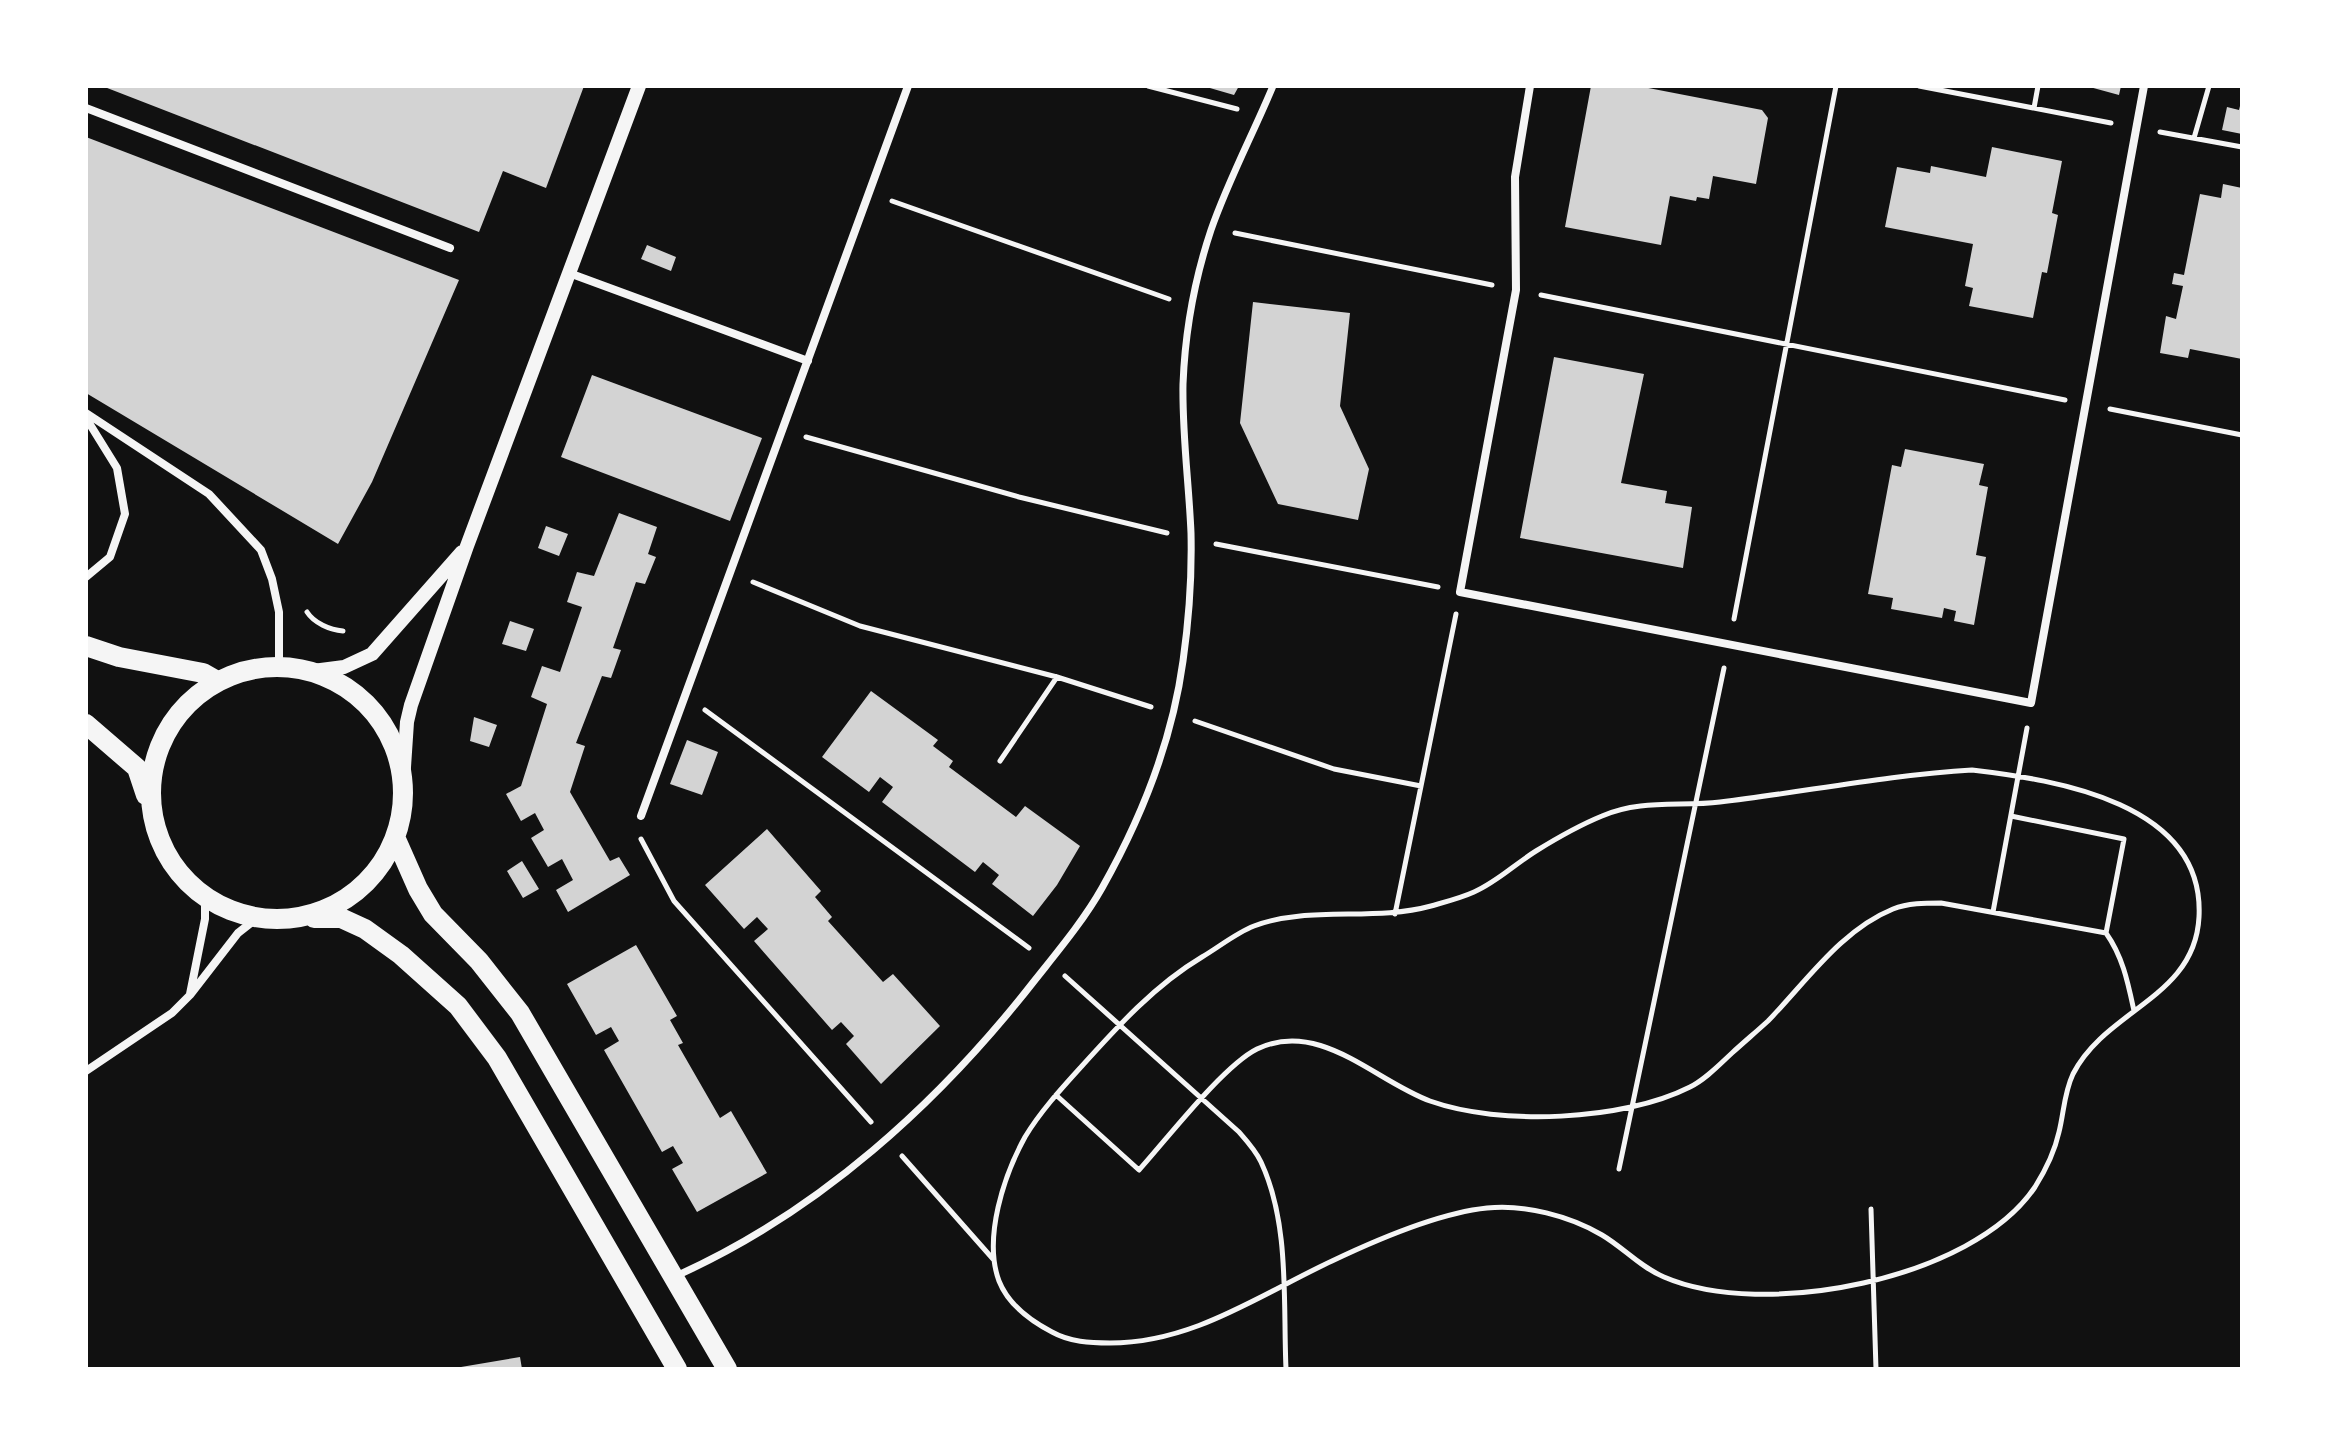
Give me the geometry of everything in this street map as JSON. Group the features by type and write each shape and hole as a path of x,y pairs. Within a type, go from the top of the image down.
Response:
{"main road":[{"path":"86,646 119,657 203,673 217,681"},
{"path":"152,816 151,776 162,737 185,705 217,681 247,670 279,666 313,671 347,688 375,712 394,745 403,782 402,809 395,837 379,867 355,892 326,909 294,918"},
{"path":"86,724 137,768 166,854 191,886 226,908 267,919 341,918 365,929 401,955 458,1006 497,1058 677,1369"},
{"path":"395,837 433,914 479,961 520,1013 727,1369"}],"street":[{"path":"403,782 411,705 467,546 639,86"},
{"path":"641,816 908,86"},
{"path":"675,1277 721,1256 783,1218 847,1172 886,1138 958,1070 1011,1012 1101,890 1147,796 1166,746 1174,714 1190,601 1191,539 1183,385 1193,307 1212,229 1273,86"},
{"path":"1530,86 1515,177 1516,290 1460,592 2031,703 2144,86"},
{"path":"86,108 450,248"},
{"path":"569,273 808,361"},
{"path":"86,415 117,468 125,514 110,557 86,577"},
{"path":"86,415 209,494 261,550 272,579 279,612 279,666"},
{"path":"313,671 344,667 372,654 467,546"},
{"path":"190,995 205,910 205,901 191,886"},
{"path":"86,1071 172,1013 190,995 238,933 252,922 267,919"}],"path":[{"path":"1148,86 1261,115"},
{"path":"1619,1169 1729,645 1836,86"},
{"path":"1919,86 2242,147"},
{"path":"2034,108 2038,86"},
{"path":"2194,138 2209,86"},
{"path":"869,193 1193,307"},
{"path":"1212,229 2242,435"},
{"path":"782,430 1019,497 1191,539 1460,592 1395,914"},
{"path":"730,573 860,626 1057,677 1334,769 1421,786"},
{"path":"307,612 312,620 343,631"},
{"path":"1000,761 1057,677"},
{"path":"685,695 1049,962 1239,1132 1260,1158 1270,1184 1279,1233 1286,1369"},
{"path":"1993,912 2031,703"},
{"path":"1972,770 2018,775 2081,789 2125,807 2157,825 2182,853 2195,880 2200,905 2198,935 2183,969 2162,991 2102,1034 2078,1065 2068,1084 2058,1140 2035,1186 2003,1224 1965,1246 1906,1273 1815,1291 1733,1293 1675,1282 1651,1271 1605,1236 1574,1222 1524,1209 1501,1207 1480,1209 1402,1231 1332,1261 1240,1310 1152,1341 1073,1341 1051,1332 1009,1300 998,1279 994,1260 995,1233 1010,1171 1031,1128 1056,1095 1120,1024 1180,970 1249,928 1282,919 1317,915 1395,914 1431,906 1476,892 1536,851 1604,815 1630,806 1661,803 1695,805 1805,792 1923,773 1972,770"},
{"path":"641,816 635,828 674,901 994,1260"},
{"path":"2011,816 2124,839 2106,933"},
{"path":"1056,1095 1139,1170 1203,1098 1249,1054 1283,1042 1331,1048 1429,1100 1481,1114 1521,1118 1631,1108 1692,1086 1713,1071 1768,1020 1829,956 1875,917 1896,908 1921,903 1993,912 2106,933 2117,948 2123,964 2134,1011"},
{"path":"1871,1209 1876,1369"}],"building":[{"path":"102,86 584,86 546,188 503,171 479,232"},
{"path":"1203,86 1239,86 1234,95"},
{"path":"1591,86 1638,86 1762,110 1768,118 1756,184 1713,176 1709,199 1697,197 1696,201 1670,196 1661,245 1565,227"},
{"path":"2086,86 2121,86 2119,95"},
{"path":"2241,102 2242,134 2222,130 2227,107 2239,110"},
{"path":"86,137 459,280 372,482 338,544 86,393"},
{"path":"1992,147 2062,161 2052,213 2058,215 2047,273 2042,272 2033,318 1969,306 1973,288 1965,286 1973,244 1885,227 1897,167 1930,173 1931,166 1986,177"},
{"path":"2223,184 2242,188 2242,359 2190,349 2188,358 2160,353 2166,316 2176,319 2183,286 2172,284 2174,273 2184,275 2200,194 2221,198"},
{"path":"647,245 676,257 671,271 641,259"},
{"path":"1253,302 1350,313 1340,406 1369,469 1358,520 1278,504 1240,423"},
{"path":"1554,357 1644,374 1621,483 1667,491 1665,503 1692,507 1683,568 1520,538"},
{"path":"592,375 762,438 730,521 561,457"},
{"path":"1905,449 1984,464 1979,485 1988,487 1976,555 1986,557 1974,625 1954,621 1956,611 1944,608 1942,618 1891,609 1893,598 1868,594 1892,465 1901,467"},
{"path":"619,513 657,527 648,554 656,557 645,584 636,582 613,648 621,650 611,678 602,676 576,743 585,746 570,792 610,861 619,857 630,875 568,912 556,890 573,880 562,859 548,867 531,838 544,830 535,813 521,821 506,794 521,786 547,704 531,697 542,666 560,672 582,607 567,602 577,572 594,576"},
{"path":"546,526 568,534 559,556 538,548"},
{"path":"510,621 534,629 526,651 502,644"},
{"path":"871,691 938,740 933,746 953,761 949,767 1016,817 1025,806 1080,846 1057,885 1033,916 992,884 999,875 983,862 975,872 882,802 893,787 880,777 869,792 822,757"},
{"path":"474,717 497,725 489,747 470,741"},
{"path":"687,740 718,752 702,795 670,784"},
{"path":"767,829 821,891 815,897 832,917 828,921 883,982 893,974 940,1026 881,1084 846,1044 854,1036 841,1022 832,1030 754,941 768,929 757,917 744,929 705,885"},
{"path":"522,861 539,889 523,898 507,871"},
{"path":"636,945 677,1016 670,1020 683,1043 678,1045 720,1118 731,1111 767,1173 697,1212 672,1169 683,1163 673,1146 662,1152 604,1050 619,1041 611,1027 596,1035 567,984"},
{"path":"520,1357 522,1369 461,1369 461,1367"}]}
